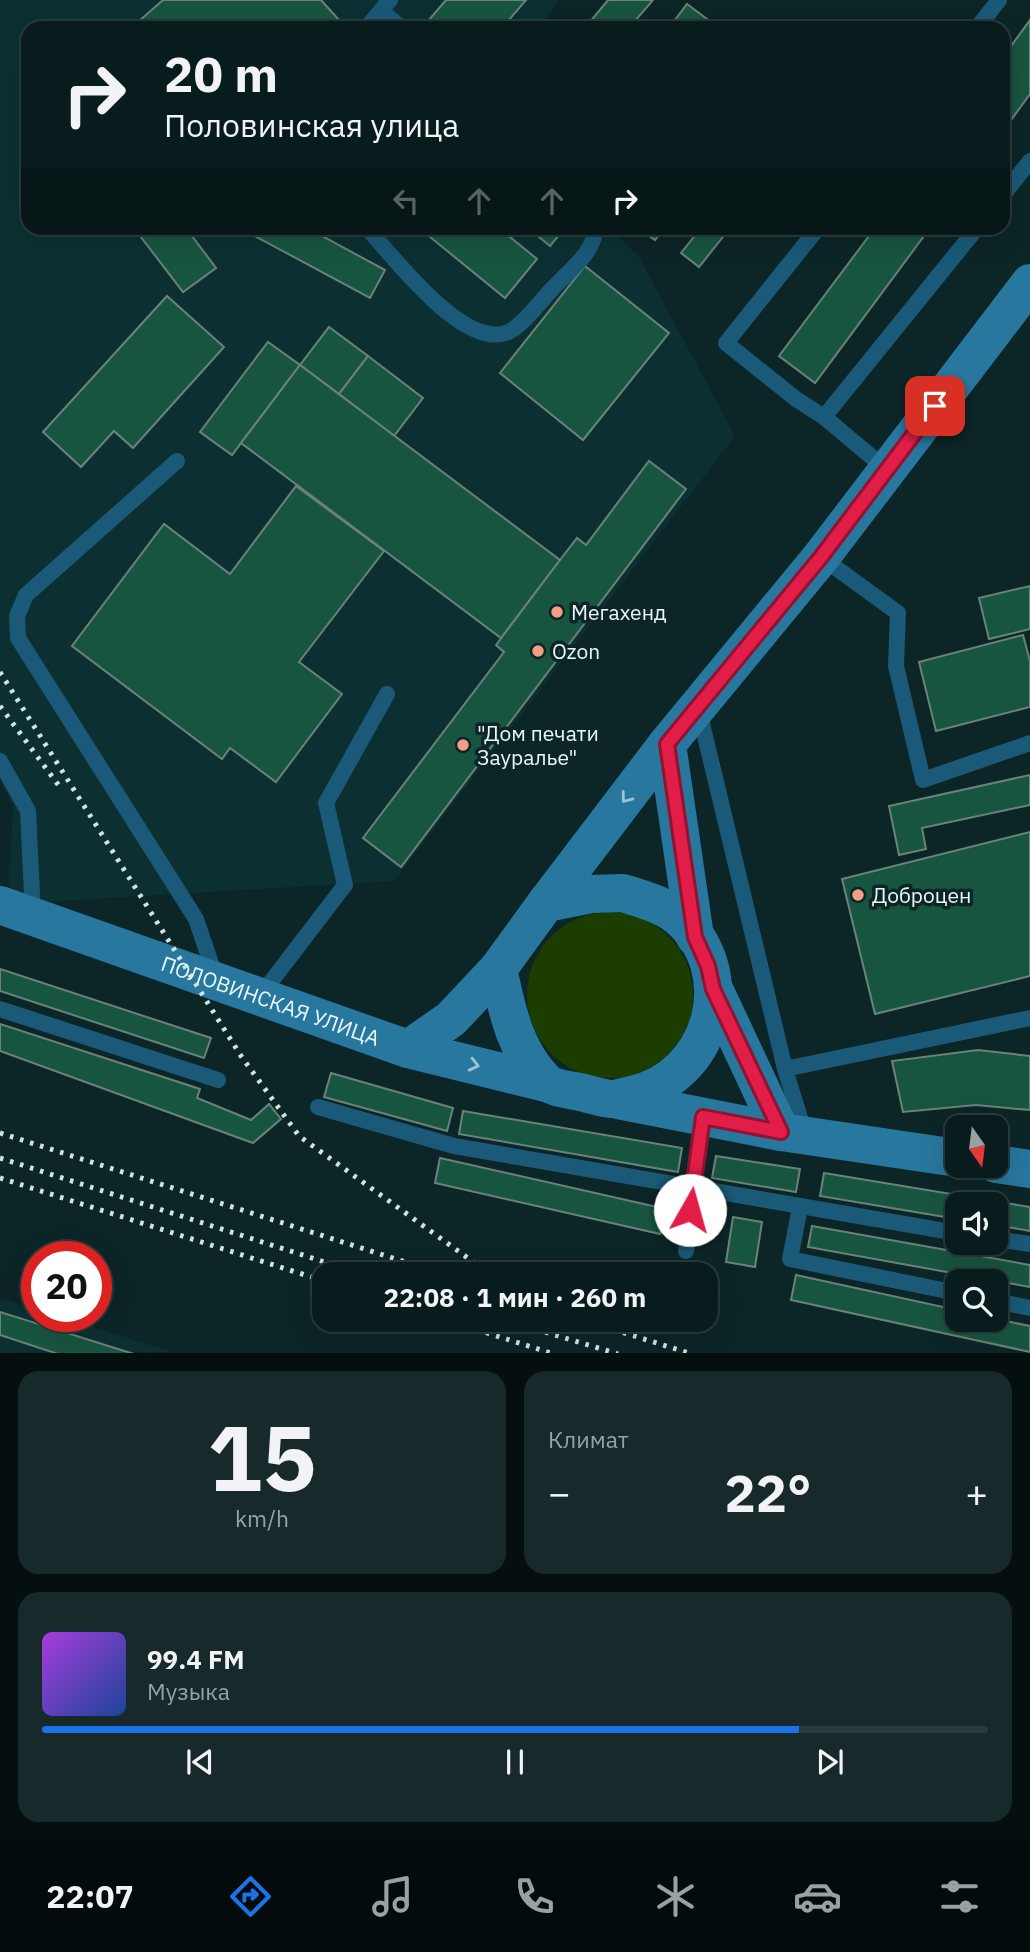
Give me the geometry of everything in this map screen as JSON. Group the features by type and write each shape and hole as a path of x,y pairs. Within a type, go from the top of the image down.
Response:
{"main road":[{"path":"408,1049 451,1019 498,968 667,744 699,709 821,557 886,469 1025,299"},
{"path":"611,1099 649,1091 670,1080 690,1061 704,1040 712,1011 713,989 708,966 695,937 667,744"},
{"path":"546,903 591,894 623,893 654,902 677,917 695,937"},
{"name":"ПОЛОВИНСКАЯ УЛИЦА","path":"17,911 408,1049 546,1083"},
{"path":"498,968 512,1030 525,1055 546,1083 611,1099 793,1134 945,1156"},
{"path":"713,989 793,1134"},
{"path":"1008,1166 1030,1169"}],"lane":[{"path":"982,21 999,0"},
{"path":"372,21 386,4 397,21"},
{"path":"1010,186 1030,161"},
{"path":"373,235 444,312 472,328 494,335 512,331 584,256 596,235"},
{"path":"812,235 726,343 796,399 824,417 886,469"},
{"path":"824,417 971,235"},
{"path":"177,461 26,595 17,616 18,638 196,919 218,984"},
{"path":"821,557 898,613 896,666 923,780 1030,743"},
{"path":"259,998 345,885 326,803 387,694"},
{"path":"699,709 785,1069 793,1134"},
{"path":"0,761 28,811 17,911"},
{"path":"0,1009 218,1080"},
{"path":"785,1069 1030,1018"},
{"path":"318,1108 454,1146 945,1231"},
{"path":"686,1251 703,1117"},
{"path":"800,1207 790,1259 945,1291"},
{"path":"1008,1241 1030,1244"},
{"path":"1008,1303 1030,1308"}],"shaded area":[{"path":"0,0 559,0 543,21 21,21 21,235 617,235 638,255 735,436 394,881 8,904 13,807 0,780"},
{"path":"0,1298 21,1305 21,1332 108,1332 172,1352 0,1353"}],"green space":[{"path":"610,912 642,918 669,936 687,963 693,995 687,1027 669,1054 642,1072 610,1078 578,1072 551,1054 533,1027 527,995 533,963 551,936 578,918"}],"building":[{"path":"163,0 321,0 340,21 139,21"},
{"path":"446,0 526,0 508,21 428,21"},
{"path":"608,0 653,0 635,21 591,21"},
{"path":"687,4 710,21 674,21"},
{"path":"1030,20 1030,94 1010,121 1010,47"},
{"path":"139,235 191,235 216,268 183,292"},
{"path":"253,235 323,235 385,270 370,298"},
{"path":"428,235 508,235 537,259 505,298"},
{"path":"537,235 559,235 550,246"},
{"path":"695,235 724,235 699,267 681,253"},
{"path":"870,235 925,235 815,383 779,356"},
{"path":"585,266 669,333 583,440 500,373"},
{"path":"167,296 224,347 133,448 114,431 81,467 43,432"},
{"path":"329,327 368,356 339,394 300,365"},
{"path":"268,342 300,365 232,455 200,432"},
{"path":"368,356 423,398 394,436 339,394"},
{"path":"300,365 560,560 501,638 241,443"},
{"name":"\"Дом печати Зауралье\"","path":"649,461 686,489 401,867 363,838 504,652 496,645 560,560 577,538 586,545"},
{"path":"296,486 384,551 299,662 342,694 276,782 230,748 222,759 72,646 164,524 230,574"},
{"path":"1030,586 1030,629 989,639 979,598"},
{"path":"1023,635 1030,661 1030,707 936,731 919,662"},
{"path":"1030,775 1030,805 922,828 926,849 899,855 889,806"},
{"path":"1030,832 1030,976 875,1014 842,879"},
{"path":"0,969 211,1038 204,1058 0,991"},
{"path":"0,1024 200,1089 197,1098 251,1120 269,1104 281,1119 253,1143 0,1051"},
{"path":"978,1050 1030,1056 1030,1110 976,1105 903,1112 892,1061"},
{"path":"331,1073 453,1108 447,1131 324,1097"},
{"path":"463,1111 682,1148 678,1172 459,1134"},
{"path":"716,1156 800,1169 796,1192 712,1178"},
{"path":"440,1158 666,1209 660,1234 435,1183"},
{"path":"824,1173 945,1193 945,1217 820,1196"},
{"path":"1008,1203 1030,1207 1030,1231 1008,1227"},
{"path":"733,1217 762,1222 755,1267 726,1262"},
{"path":"812,1226 945,1250 945,1255 974,1255 1030,1265 1030,1287 1008,1283 1008,1269 945,1269 945,1272 808,1247"},
{"path":"796,1275 945,1307 945,1332 1008,1332 1008,1321 1030,1326 1030,1352 791,1300"},
{"path":"0,1312 21,1319 21,1332 64,1332 131,1353 55,1353 0,1335"}],"railway":[{"path":"0,672 241,1056 299,1136 473,1262"},
{"path":"0,706 62,790"},
{"path":"0,1133 405,1262"},
{"path":"0,1158 325,1262"},
{"path":"0,1178 312,1277"},
{"path":"484,1332 551,1353"},
{"path":"545,1332 615,1353"},
{"path":"621,1332 689,1353"}],"place":[{"name":"Мегахенд","path":"557,612"},
{"name":"Ozon","path":"538,651"},
{"name":"\"Дом печати Зауралье\"","path":"463,745"},
{"name":"Доброцен","path":"858,895"}],"route":[{"path":"690,1210 703,1117 781,1132 713,989 708,966 695,937 667,744 699,709 821,557 935,406"}]}
